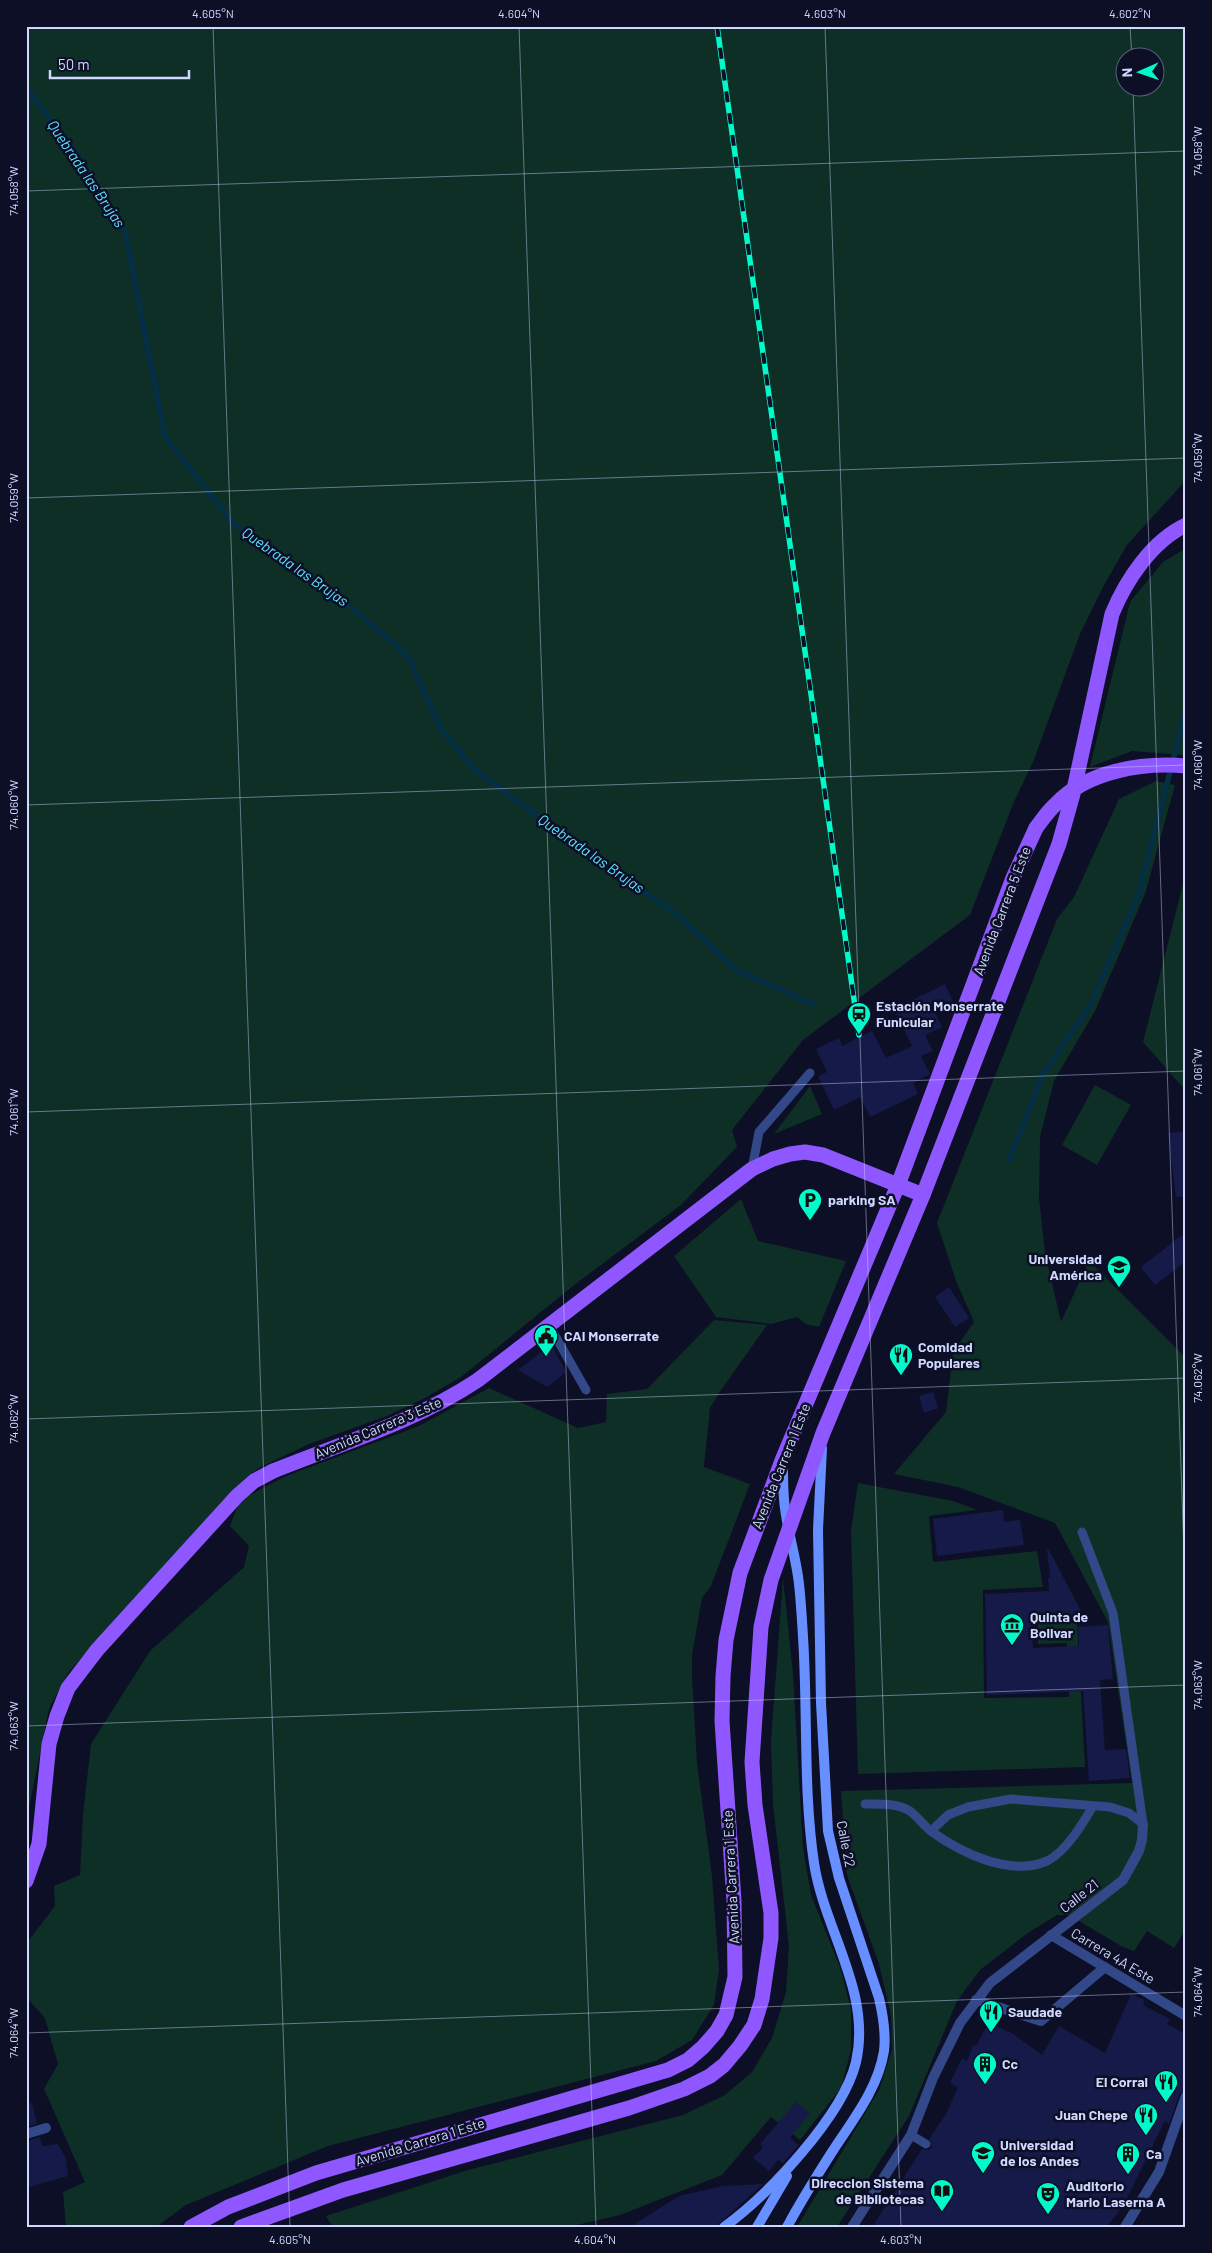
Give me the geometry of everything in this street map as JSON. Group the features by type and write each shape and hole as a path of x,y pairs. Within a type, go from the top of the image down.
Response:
{"main road":[{"name":"Avenida Carrera 5 Este","path":"923,1195 1062,832 1112,614 1118,600 1136,571 1161,542 1186,525"},
{"name":"Avenida Carrera 5 Este","path":"898,1185 1013,878 1036,828 1062,799 1073,790 1098,778 1119,770 1144,765 1186,766"},
{"name":"Avenida Carrera 3 Este","path":"26,1881 39,1844 49,1744 68,1688 97,1650 237,1496 254,1481 273,1471 382,1429 456,1395 752,1169 773,1159 806,1152 823,1155 923,1195"},
{"name":"Avenida Carrera 1 Este","path":"191,2227 228,2207 316,2173 521,2112 634,2082 668,2070 696,2054 717,2031 726,2015 731,1993 735,1954 734,1901 722,1721 722,1676 726,1640 740,1573 783,1458 898,1185"},
{"name":"Avenida Carrera 1 Este","path":"241,2227 343,2190 659,2098 710,2076 724,2065 754,2025 762,1999 771,1938 770,1912 753,1784 753,1730 766,1601 770,1580 823,1434 923,1195"}],"street":[{"name":"Calle 22","path":"787,2227 803,2197 862,2106 878,2072 884,2050 884,2025 879,1998 839,1878 828,1831 821,1703 818,1530 823,1434"},
{"path":"757,2227 774,2195 842,2095 852,2076 856,2062 859,2028 855,1994 850,1974 818,1886 814,1865 808,1805 803,1638 799,1583 784,1498 783,1458"},
{"name":"Calle 21","path":"852,2227 911,2135 944,2055 960,2023 976,2000 990,1983 1123,1880 1139,1851 1143,1824"},
{"name":"Carrera 4A Este","path":"1052,1935 1186,2016"},
{"path":"976,2000 1041,2021 1105,1966"},
{"path":"1125,2227 1160,2172 1186,2096"},
{"path":"26,2134 46,2128"},
{"path":"724,2227 755,2201 806,2148"}],"lane":[{"path":"752,1169 759,1132 810,1073"},
{"path":"549,1325 586,1390"},
{"name":"Calle 21","path":"1082,1532 1113,1613 1143,1824"},
{"path":"931,1831 948,1815 955,1812 968,1807 1011,1799 1110,1807 1129,1813 1143,1824"},
{"path":"865,1804 887,1804 909,1810 931,1831 968,1854 992,1862 1033,1865 1048,1860 1064,1846 1080,1828 1093,1806"},
{"path":"911,2135 926,2144"}],"green space":[{"path":"26,26 1186,26 1186,480 1127,545 1104,585 1080,634 1033,762 1013,804 970,915 803,1040 732,1130 737,1147 681,1205 573,1286 461,1377 425,1398 387,1416 309,1444 250,1474 224,1499 68,1673 49,1709 26,1822"},
{"path":"1186,548 1186,749 1184,755 1132,751 1090,767 1130,602 1163,562"},
{"path":"1156,781 1175,785 1145,894 1095,1011 1054,1081 1040,1137 1039,1198 1045,1253 1061,1322 1089,1261 1186,1358 1186,1929 1174,1948 1147,1931 1134,1951 1121,1946 1069,1915 1057,1915 1029,1932 980,1970 957,2001 909,2116 837,2227 797,2227 879,2090 892,2050 891,2016 879,1964 847,1875 841,1791 1132,1783 1108,1622 1055,1523 958,1487 894,1474 946,1412 953,1352 974,1322 956,1281 937,1223 1057,919 1074,897 1119,799"},
{"path":"1186,872 1186,1091 1143,1042"},
{"path":"1095,1085 1131,1105 1097,1165 1062,1145"},
{"path":"810,1086 822,1114 774,1134"},
{"path":"741,1199 758,1241 846,1261 819,1327 806,1324 797,1317 771,1324 716,1317 674,1256"},
{"path":"714,1320 767,1325 710,1408 704,1467 750,1484 711,1586 702,1598 692,1655 697,1763 712,1876 719,1970 714,2005 692,2040 656,2061 328,2146 186,2205 156,2227 66,2227 63,2192 85,2182 44,2089 58,2064 45,2018 26,1997 26,1944 55,1906 54,1886 80,1875 83,1815 91,1744 150,1651 244,1567 249,1546 230,1526 240,1500 286,1476 419,1426 489,1388 578,1428 606,1422 607,1394 647,1389"},
{"path":"858,1483 953,1501 977,1510 929,1516 933,1562 1037,1551 1043,1587 983,1590 984,1698 1069,1697 1067,1643 1038,1644 1038,1623 1077,1623 1085,1767 858,1774 851,1530"},
{"path":"783,1578 793,1674 803,1848 811,1895 840,1967 851,2009 851,2050 841,2088 800,2140 771,2117 722,2175 620,2215 568,2227 332,2226 326,2216 468,2170 683,2115 725,2095 752,2072 772,2038 786,1992 789,1946 773,1804 771,1742"}],"building":[{"path":"945,984 954,1004 935,1013 942,1027 925,1035 933,1051 921,1056 930,1074 913,1083 918,1094 870,1117 860,1097 834,1110 818,1076 827,1072 816,1049 839,1038 842,1046 872,1031 886,1058 912,1046 894,1009"},
{"path":"1186,1131 1186,1197 1176,1197 1168,1133"},
{"path":"1186,1232 1186,1261 1155,1285 1141,1267"},
{"path":"949,1287 969,1318 955,1327 935,1297"},
{"name":"CAI Monserrate","path":"551,1344 566,1372 547,1387 518,1370"},
{"path":"933,1392 938,1408 924,1413 919,1396"},
{"path":"1003,1510 1004,1522 1020,1520 1024,1545 937,1556 933,1519"},
{"path":"1048,1548 1083,1615 1031,1618 1033,1648 1079,1646 1078,1627 1108,1625 1113,1679 1100,1680 1105,1750 1126,1749 1130,1778 1089,1781 1083,1691 987,1695 985,1594 1049,1591"},
{"path":"1131,1994 1145,2000 1143,2005 1170,2019 1167,2024 1186,2034 1186,2089 1180,2093 1169,2124 1165,2121 1124,2204 1107,2227 872,2227 922,2149 929,2150 932,2147 929,2139 946,2114 958,2087 950,2083 962,2058 967,2061 973,2045 976,2046 989,2022 1009,2031 1042,2055 1059,2026 1105,2053"},
{"path":"796,2102 810,2113 790,2138 799,2145 783,2163 778,2160 769,2171 753,2158 763,2147 760,2144"},
{"path":"32,2103 37,2124 26,2127 26,2104"},
{"path":"40,2137 42,2146 58,2144 66,2159 68,2176 26,2188 26,2141"},
{"path":"763,2184 715,2227 630,2227 679,2196 723,2186"}],"waterway":[{"name":"Quebrada las Brujas","path":"26,88 77,154 125,231 165,437 233,523 330,589 408,656 440,727 474,769 575,844 679,916 736,970 813,1004"},
{"path":"1009,1161 1043,1074 1091,1004 1139,893 1186,709"}],"railway":[{"path":"717,26 859,1035"}],"place":[{"name":"Estación Monserrate Funicular","path":"859,1035"},
{"name":"parking SA","path":"810,1221"},
{"name":"Universidad América","path":"1119,1288"},
{"name":"CAI Monserrate","path":"546,1357"},
{"name":"Comidad Populares","path":"901,1376"},
{"name":"Quinta de Bolivar","path":"1012,1646"},
{"name":"Saudade","path":"991,2033"},
{"name":"Cc","path":"985,2085"},
{"name":"El Corral","path":"1166,2103"},
{"name":"Juan Chepe","path":"1146,2136"},
{"name":"Universidad de los Andes","path":"983,2174"},
{"name":"Ca","path":"1128,2175"},
{"name":"Direccion Sistema de Bibliotecas","path":"942,2212"},
{"name":"Auditorio Mario Laserna A","path":"1048,2215"}]}
